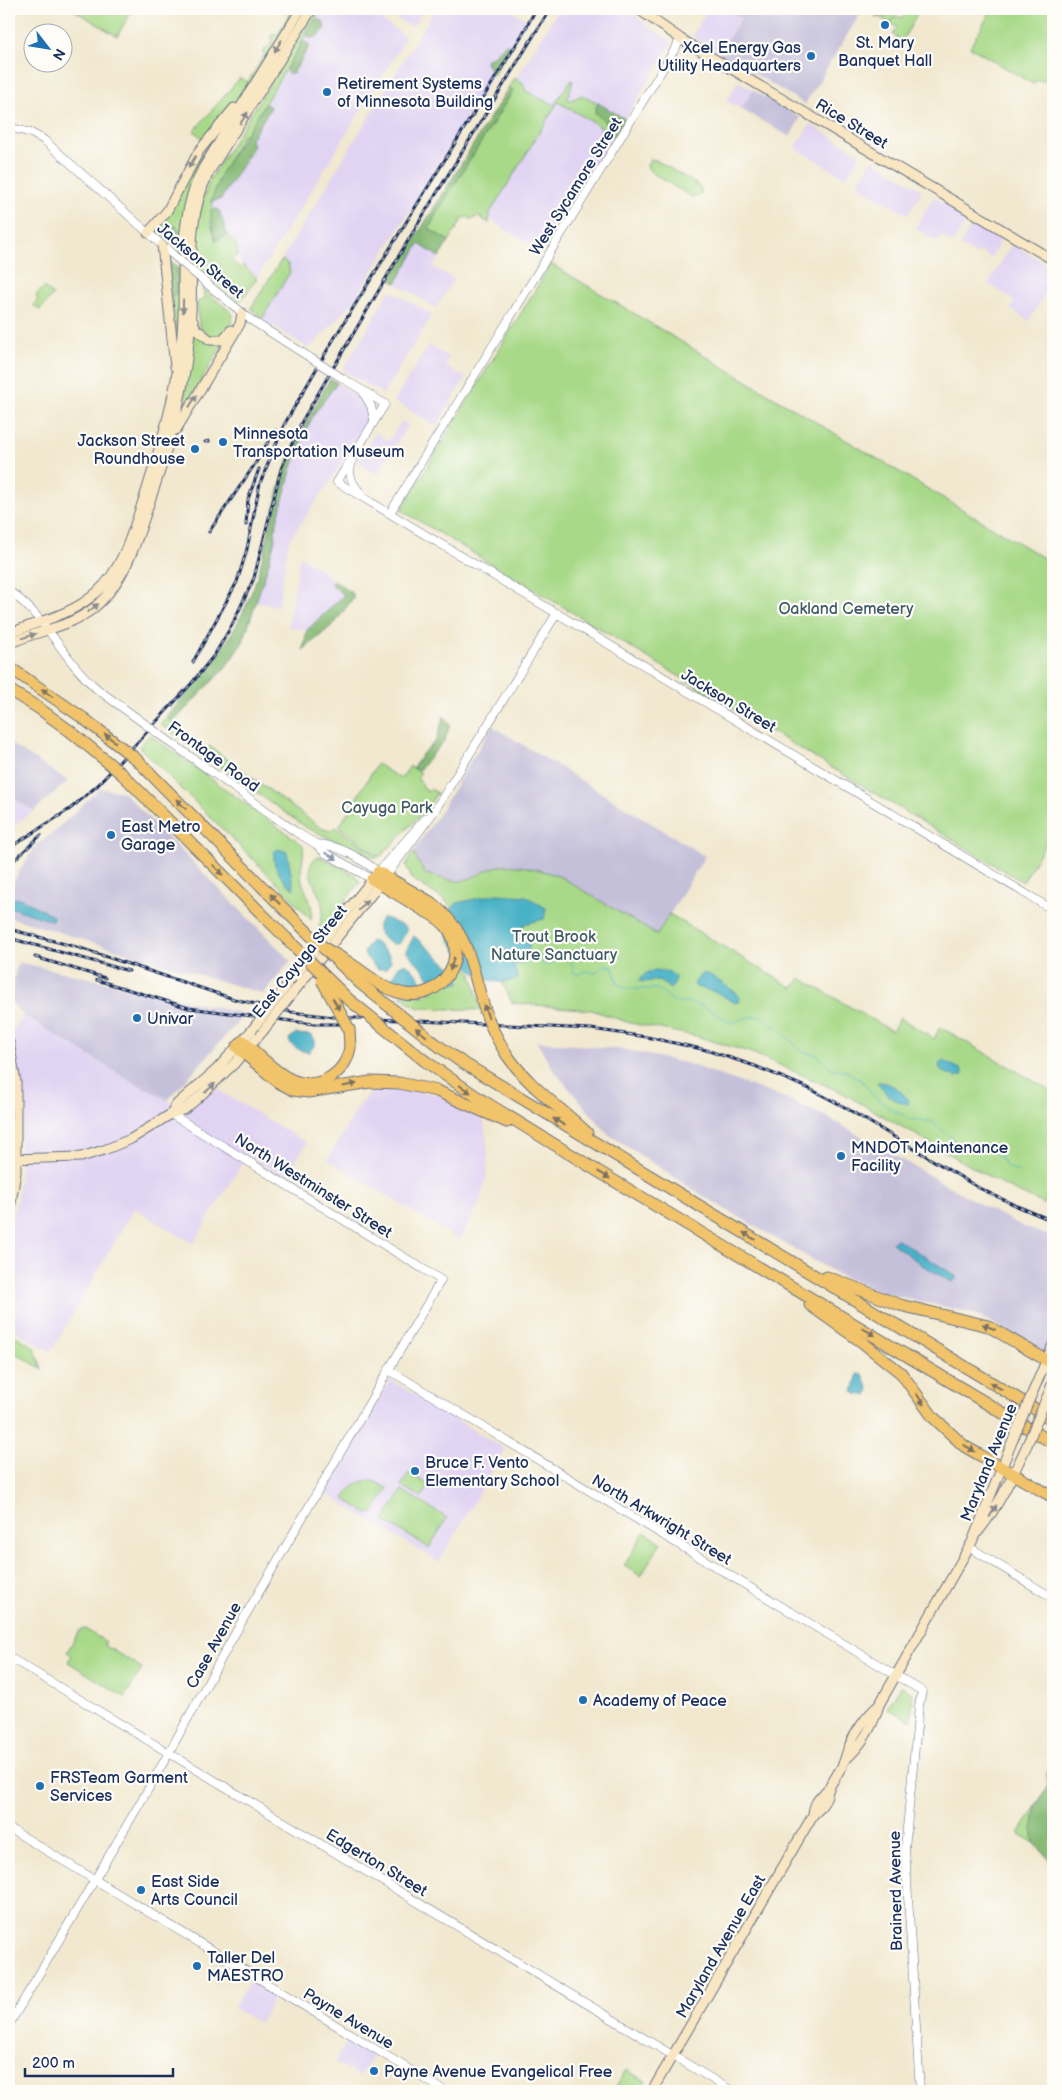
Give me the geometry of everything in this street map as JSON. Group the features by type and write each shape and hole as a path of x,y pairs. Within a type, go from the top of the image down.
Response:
{"highway":[{"path":"10,667 83,718 136,760 322,947 379,999 440,1047 601,1147 1053,1420"},
{"path":"9,690 37,707 70,731 122,774 311,964 347,998 425,1061 480,1099 1053,1443"},
{"path":"379,878 448,916 465,943 485,1010 507,1055 534,1087 565,1111 601,1147"},
{"path":"322,947 387,988 406,994 427,992 444,981 450,972 455,953 453,940 448,928 428,906"},
{"path":"244,1047 286,1077 299,1083 307,1084 323,1081 332,1076 346,1062 350,1047 349,1029 311,964"},
{"path":"244,1047 278,1082 293,1090 321,1091 370,1082 418,1086 445,1094 554,1144"},
{"path":"791,1262 900,1305 988,1326 1050,1362"},
{"path":"752,1263 840,1325 901,1373 933,1417 953,1438 1053,1497"}],"main road":[{"path":"9,634 68,613 104,586 117,567 150,480 176,381 182,344 184,236 187,210 195,184 301,9"},
{"path":"9,644 71,622 87,613 115,586 129,559 168,443 186,370 191,311 193,222 202,188 214,164 312,9"},
{"name":"Rice Street","path":"638,9 681,39 1053,260"},
{"path":"148,233 166,211 199,151 256,84"},
{"path":"162,246 176,381"},
{"path":"191,311 196,329 206,338 217,341 226,337 242,313"},
{"path":"168,443 240,324 242,313"},
{"name":"East Cayuga Street","path":"244,1047 252,1030 286,987 379,878"},
{"name":"East Cayuga Street","path":"12,1160 81,1157 131,1139 171,1114 262,1031 300,984 379,878"},
{"path":"9,1042 16,1082 12,1160 14,1186 9,1215"},
{"name":"Maryland Avenue","path":"973,1538 1033,1392 1050,1362 1053,1345"},
{"name":"Maryland Avenue","path":"973,1538 989,1518 1014,1473 1053,1382"},
{"name":"Maryland Avenue East","path":"652,2091 813,1815 814,1807 822,1793 829,1788 869,1713 879,1705 973,1538"}],"street":[{"name":"West Sycamore Street","path":"390,513 681,39"},
{"name":"Jackson Street","path":"9,126 31,133 44,140 162,246 250,320 385,404 374,420"},
{"path":"359,388 368,398 374,420 354,454 350,476 352,484 365,498"},
{"name":"Jackson Street","path":"354,454 337,482 1053,910"},
{"name":"Frontage Road","path":"9,591 43,622 75,667 97,689 296,832 316,844 324,853 379,878"},
{"name":"East Cayuga Street","path":"379,878 435,810 557,613"},
{"name":"Frontage Road","path":"316,844 330,845 346,852 379,878"},
{"name":"North Westminster Street","path":"171,1114 442,1280"},
{"name":"Case Avenue","path":"9,2025 169,1753 240,1623 442,1280"},
{"name":"North Arkwright Street","path":"389,1370 922,1691"},
{"path":"968,1547 1053,1598"},
{"name":"Edgerton Street","path":"9,1656 732,2091"},
{"name":"Brainerd Avenue","path":"920,2091 905,1848 922,1691"},
{"name":"Payne Avenue","path":"9,1828 445,2091"}],"shaded area":[{"path":"322,9 364,9 401,33 404,36 404,41 257,278 241,263 216,209 211,210 211,202 217,201 253,144 251,139 271,107 265,104 286,69 287,73 293,73 309,47 303,41 307,34 316,37 324,30 321,20 315,19"},
{"path":"380,9 424,9 415,24 410,26"},
{"path":"435,9 499,9 504,12 508,9 527,20 511,45 502,46 495,55 488,68 493,75 354,301 309,349 262,319 290,272 283,260 280,262"},
{"path":"559,9 628,9 646,25 672,42 625,119 596,102 579,95 568,100 566,98 573,81 571,80 555,105 526,91 523,83 516,79"},
{"path":"708,9 726,9 741,18 720,53 693,37"},
{"path":"726,9 863,9 805,104 720,53 741,18"},
{"path":"738,81 753,90 741,109 727,101"},
{"path":"753,90 800,118 790,137 741,109"},
{"path":"558,102 601,128 600,130 613,138 543,252 489,219 490,213"},
{"path":"810,124 860,154 846,178 795,148"},
{"path":"872,160 922,190 908,215 857,185"},
{"path":"934,197 969,218 953,243 941,236 937,242 915,228"},
{"path":"974,221 1002,238 991,258 980,251 977,255 960,245"},
{"path":"419,244 439,257 433,267 454,279 436,308 396,283"},
{"path":"1012,244 1053,268 1053,280 1029,321 1010,309 1014,303 1011,298 988,284"},
{"path":"390,290 432,315 383,394 343,370"},
{"path":"429,345 449,358 445,366 466,378 436,426 394,401"},
{"path":"337,383 363,400 368,413 366,422 329,483 289,540 278,606 255,602 269,562 275,539 275,529 296,453 314,414"},
{"path":"402,421 408,425 377,475 357,462 375,432 389,441"},
{"path":"300,556 334,580 331,584 345,595 308,631 288,626"},
{"path":"492,726 705,856 657,935 561,877 540,870 495,867 456,881 425,874 413,852 440,812"},
{"path":"9,743 68,781 34,811 9,796"},
{"path":"100,788 123,792 291,961 263,994 9,917 9,888 35,846 53,833"},
{"path":"9,796 34,811 9,829"},
{"path":"18,962 245,1014 168,1100 127,1079 23,1015 9,1000"},
{"path":"23,1015 127,1079 185,1111 213,1087 307,1143 285,1178 247,1155 193,1244 134,1208 51,1352 9,1327 9,1229 17,1201 20,1172 20,1086 14,1042 11,1034"},
{"path":"536,1041 627,1050 688,1064 785,1098 825,1116 985,1207 1026,1228 1053,1237 1053,1359 987,1320 971,1313 880,1292 839,1275 708,1199 608,1134 555,1072"},
{"path":"384,1085 440,1095 480,1115 484,1123 488,1151 487,1175 479,1204 460,1240 328,1160 358,1107 373,1091"},
{"name":"Bruce F. Vento Elementary School","path":"390,1380 505,1449 439,1562 325,1493"},
{"path":"250,1981 275,1996 259,2023 233,2008"},
{"path":"349,2041 372,2055 360,2077 335,2062 346,2042"}],"green space":[{"path":"72,9 133,9 117,36"},
{"path":"293,9 298,9 248,88 204,140 194,131 240,78 248,82 265,54 262,52 272,43 272,35 275,33 277,35"},
{"path":"317,9 322,9 245,136 243,135 217,185 212,210 215,241 227,234 237,247 238,255 231,259 240,268 243,265 257,278 242,299 238,300 196,265 198,215 210,179"},
{"path":"880,9 883,9 882,13 885,17 893,9 896,9 894,18 897,16 902,18 906,13 903,9 907,9 917,15 902,41 893,35 897,27 891,24 893,19 890,23 879,17 875,18"},
{"path":"992,9 1050,9 1053,11 1053,73 1048,82 1038,80 1033,84 970,47"},
{"path":"315,19 323,21 325,29 316,37 310,38 307,34"},
{"path":"303,41 309,47 293,73 288,74 286,69"},
{"path":"505,44 511,45 493,75 486,62 487,59 495,55"},
{"path":"514,78 523,83 526,91 554,105 571,80 573,81 567,99 571,100 582,95 598,103 595,110 604,120 611,136 600,130 601,127 558,102 490,213 489,223 478,216 472,220 468,217 463,218 449,241 429,229 436,214 513,91 509,87"},
{"path":"509,87 513,91 436,214 429,229 449,241 439,257 419,244 396,283 390,279"},
{"path":"598,103 625,119 613,138 604,120 595,113"},
{"path":"265,104 271,107 251,139 253,147 221,199 211,202 222,171"},
{"path":"226,124 181,232 176,226 168,227 170,241 175,244 181,243 181,253 155,230 201,155"},
{"path":"650,160 656,160 698,185 701,189 701,194 697,197 692,197 651,172 647,166"},
{"path":"211,210 219,210 227,234 216,241 211,223"},
{"path":"176,226 181,232 181,243 173,244 165,232 168,227"},
{"path":"169,260 178,268 177,294 171,298 167,265"},
{"path":"283,260 288,264 290,272 262,319 251,308"},
{"name":"Oakland Cemetery","path":"551,264 1047,560 1050,569 1053,571 1053,831 1023,882 401,510"},
{"path":"178,268 181,270 178,355 171,298 177,294"},
{"path":"44,287 53,295 40,310 33,305 38,300 36,295"},
{"path":"202,288 233,314 228,330 213,338 199,327 197,302 205,299"},
{"path":"194,332 209,343 227,338 182,412"},
{"path":"330,379 337,383 314,414 291,470 275,529 275,539 269,562 243,642 225,668 172,723 166,717 190,690 223,647 233,632 249,599 255,585 285,468 302,429"},
{"path":"334,580 353,594 353,598 335,623 303,650 307,630 344,595 331,584"},
{"path":"444,716 450,725 445,740 418,771 413,768 423,753 436,741"},
{"path":"166,717 188,739 206,750 209,746 321,828 330,831 335,827 378,857 374,858 307,828 160,724"},
{"path":"150,735 303,845 301,877 312,908 311,920 274,880 139,747"},
{"name":"Cayuga Park","path":"377,764 401,779 410,766 421,773 417,777 427,792 431,789 437,793 428,807 380,857 339,827"},
{"name":"Trout Brook Nature Sanctuary","path":"413,852 425,874 451,880 459,881 472,878 492,868 508,865 527,867 554,874 657,935 669,914 793,988 800,978 892,1031 900,1018 934,1039 940,1027 1053,1092 1053,1208 1007,1187 841,1092 752,1053 696,1036 630,1023 592,1010 512,1003 479,932 443,899 412,879 406,865"},
{"path":"319,856 355,875 360,882 322,930 319,928 322,904 310,872 313,860"},
{"path":"459,960 472,974 481,1010 419,1008 409,1003 400,995 425,996"},
{"path":"9,1332 34,1347 42,1369 9,1349"},
{"path":"409,1473 429,1485 422,1497 401,1486"},
{"path":"371,1480 388,1488 373,1513 368,1514 344,1499 355,1485"},
{"path":"402,1490 447,1518 429,1548 384,1521"},
{"path":"644,1532 661,1542 641,1576 624,1566"},
{"path":"85,1629 106,1642 104,1645 142,1668 125,1697 68,1662 72,1655 67,1652 80,1630"},
{"path":"901,1686 913,1694 911,1721 887,1708"},
{"path":"1047,1772 1053,1776 1053,1864 1034,1842 1032,1829 1036,1806 1048,1786"},
{"path":"1053,1778 1053,1854 1019,1834"},
{"path":"626,2070 646,2081 640,2091 613,2091"}],"water":[{"path":"278,849 287,852 294,889 282,878 276,868 274,852"},
{"path":"497,894 526,896 546,908 544,919 524,924 521,932 531,936 527,961 514,965 518,979 503,982 487,979 469,968 456,951 441,921 457,903"},
{"path":"20,898 53,916 53,920 9,907 9,899"},
{"path":"383,917 406,927 406,932 400,943 390,943 378,931 378,924"},
{"path":"414,936 453,969 460,981 459,983 434,985 423,969 406,951"},
{"path":"371,941 375,942 389,955 391,962 385,969 377,969 365,956 364,952"},
{"path":"406,963 421,979 419,985 404,985 391,979 399,966"},
{"path":"655,970 670,972 675,977 674,985 670,989 659,980 638,981 646,973"},
{"path":"702,973 710,975 738,994 740,1001 735,1003 718,993 696,987 694,984"},
{"path":"295,1034 310,1035 314,1038 314,1046 309,1052 301,1050 290,1043 289,1039"},
{"path":"944,1061 962,1070 963,1075 956,1077 941,1071 939,1065"},
{"path":"877,1082 892,1085 904,1095 909,1104 891,1097"},
{"path":"897,1239 956,1276 956,1279 952,1282 922,1265 892,1243"},
{"path":"858,1373 863,1374 869,1390 867,1395 856,1394 853,1391"}],"waterway":[{"path":"528,954 541,956 543,964 548,966 561,957 566,956 571,960 573,972 578,975 585,971 596,973 603,965 608,965 613,968 618,984 627,989 657,989 677,1003 689,1002 704,1007 732,1023 744,1018 761,1016 787,1036 802,1052 817,1055 831,1068 846,1071 862,1081 872,1094 890,1109 910,1119 931,1121 959,1144 973,1147 985,1144 999,1156 1007,1167 1019,1172"}],"railway":[{"path":"193,662 237,582 247,549 260,483 284,425 332,342 522,35 536,9"},
{"path":"9,848 70,809 98,785 192,683 215,654 232,625 254,578 281,469 302,421 419,222 550,9"},
{"path":"209,532 255,464 275,430"},
{"path":"205,442 209,441"},
{"path":"246,525 248,499 259,469"},
{"path":"9,865 41,835"},
{"path":"9,929 80,948 234,999 291,1012 334,1017 591,1029 647,1037 706,1050 755,1066 810,1089 841,1105 979,1188 1053,1221"},
{"path":"9,938 129,971"},
{"path":"35,957 105,978"},
{"path":"97,980 189,1008 314,1024 346,1024"}],"place":[{"name":"St. Mary Banquet Hall","path":"885,25"},
{"name":"Xcel Energy Gas Utility Headquarters","path":"811,56"},
{"name":"Retirement Systems of Minnesota Building","path":"327,92"},
{"name":"Minnesota Transportation Museum","path":"223,442"},
{"name":"Jackson Street Roundhouse","path":"195,449"},
{"name":"East Metro Garage","path":"111,835"},
{"name":"Univar","path":"137,1018"},
{"name":"MNDOT Maintenance Facility","path":"841,1156"},
{"name":"Bruce F. Vento Elementary School","path":"415,1471"},
{"name":"Academy of Peace","path":"583,1700"},
{"name":"FRSTeam Garment Services","path":"40,1786"},
{"name":"East Side Arts Council","path":"141,1890"},
{"name":"Taller Del MAESTRO","path":"197,1966"},
{"name":"Payne Avenue Evangelical Free","path":"374,2071"}]}
